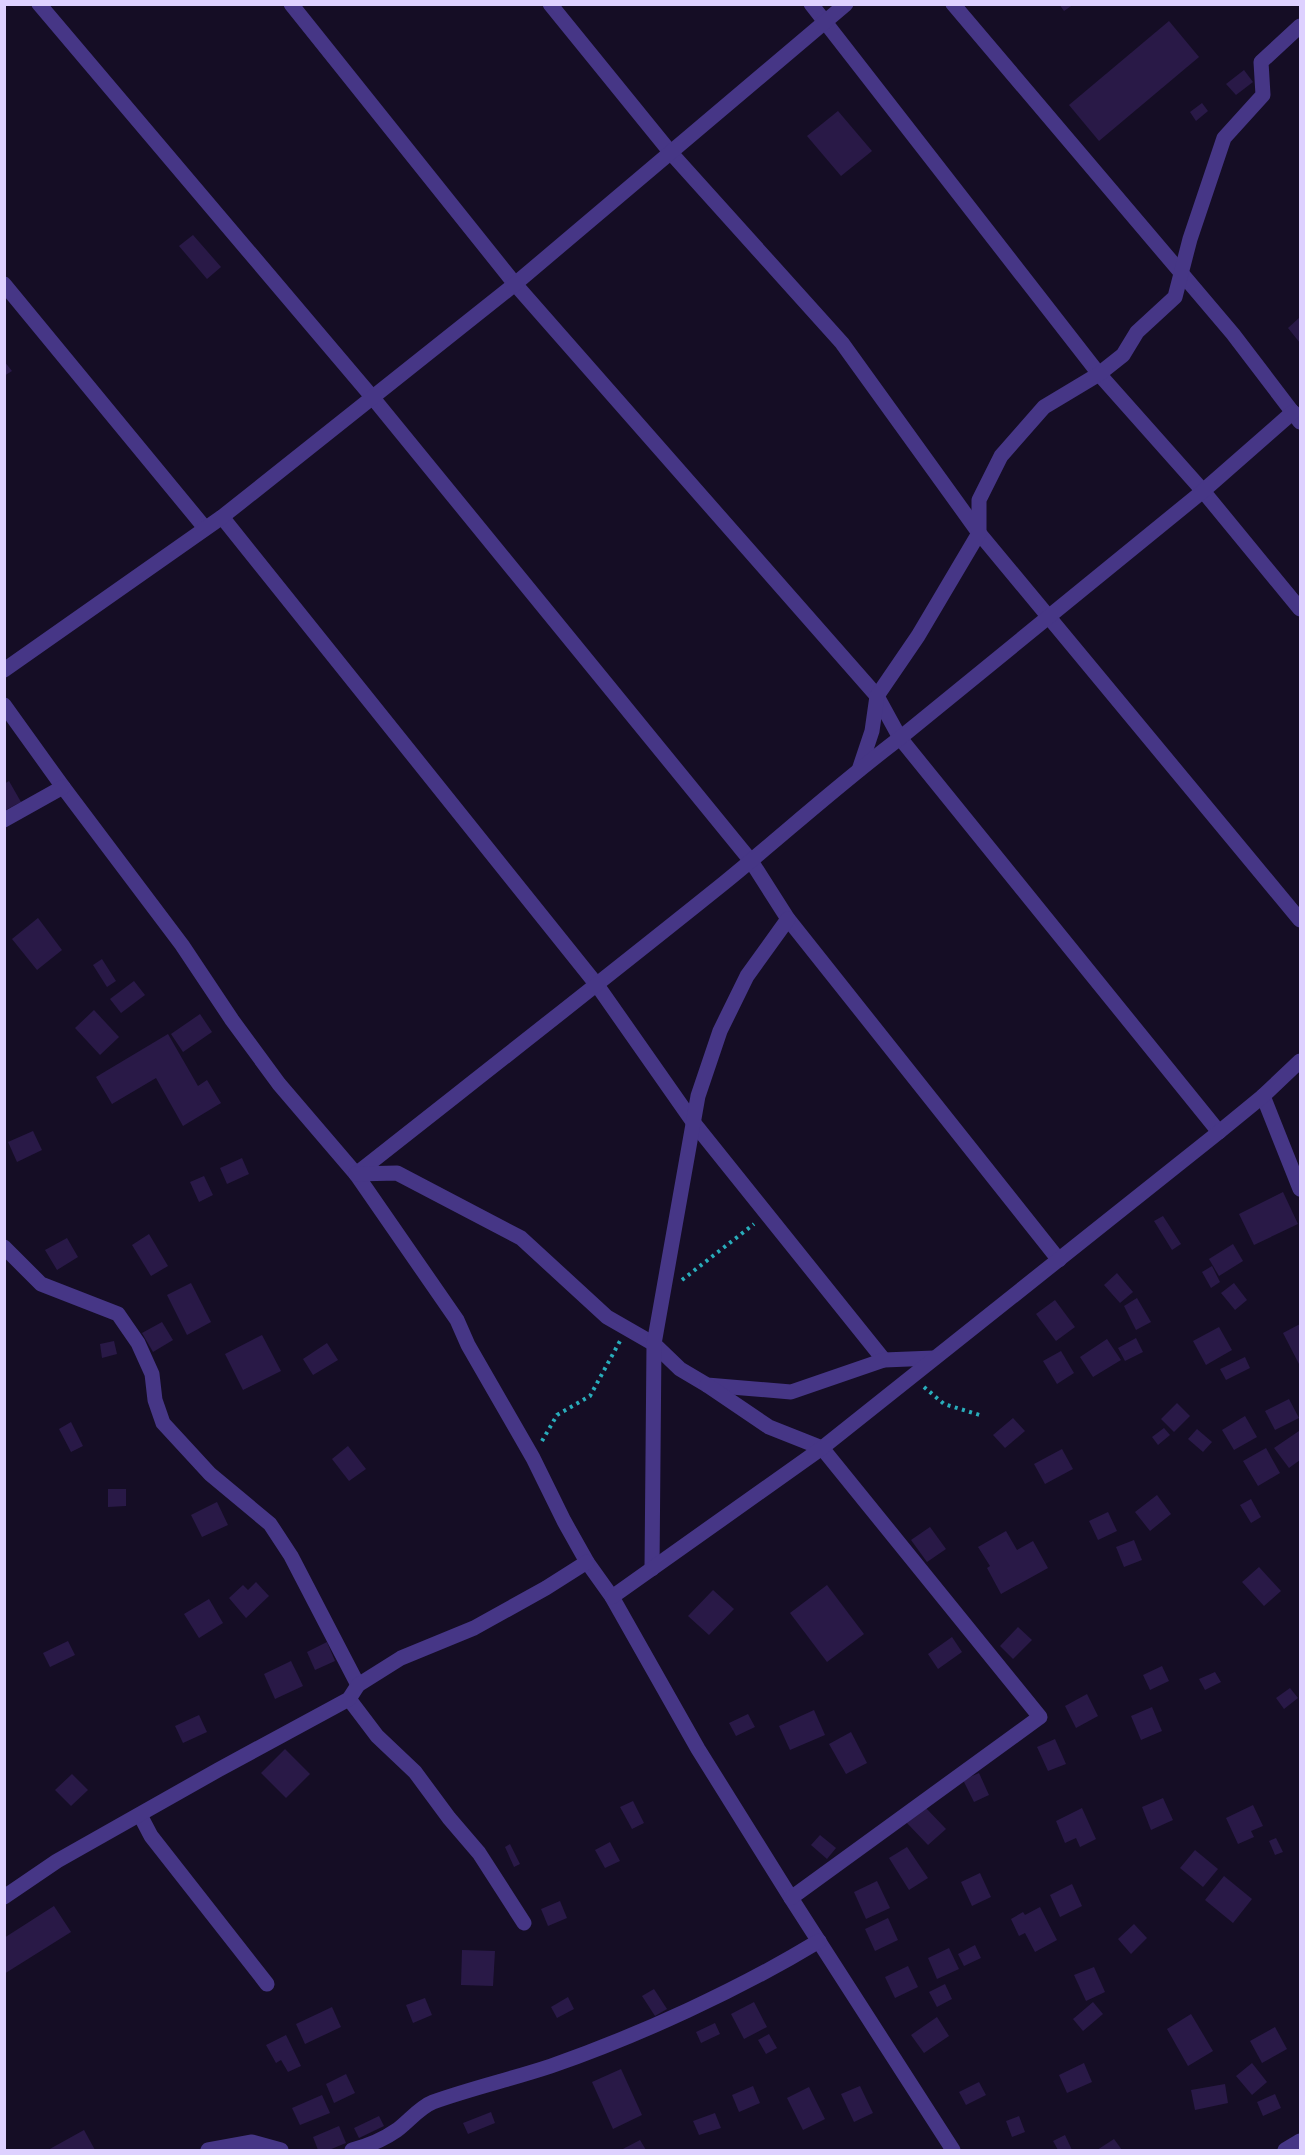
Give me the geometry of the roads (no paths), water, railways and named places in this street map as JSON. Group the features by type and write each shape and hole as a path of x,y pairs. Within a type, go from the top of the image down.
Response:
{"street":[{"path":"39,4 372,398 751,861 788,919 1059,1260"},
{"path":"291,4 515,284 877,696 900,738 1219,1132"},
{"path":"550,4 672,153 842,343 979,533 1300,920"},
{"path":"811,4 1099,374 1203,490 1300,609"},
{"path":"4,670 222,517 515,284 846,4"},
{"path":"356,1173 597,985 1203,490 1297,417 1233,334 953,4"},
{"path":"859,770 872,731 877,696 918,636 979,533 979,500 1001,456 1044,407 1099,374 1123,355 1137,332 1175,297 1224,138 1263,95 1261,62 1300,26"},
{"path":"4,284 205,528"},
{"path":"222,517 597,985 693,1122 884,1360"},
{"path":"4,705 182,945 232,1020 279,1084 356,1173 457,1320 468,1345 533,1458 587,1562 612,1597 698,1749 953,2151"},
{"path":"4,820 63,787"},
{"path":"652,1569 654,1344 698,1096 720,1031 747,976 788,919"},
{"path":"612,1597 822,1448 1219,1132 1263,1096 1300,1060"},
{"path":"1263,1096 1300,1189"},
{"path":"356,1173 397,1173 521,1238 607,1317 654,1344 680,1368 770,1427 822,1448 1040,1717 791,1898"},
{"path":"4,1247 41,1284 118,1314 138,1343 152,1374 155,1400 163,1423 210,1474 270,1524 300,1573 358,1685"},
{"path":"707,1385 791,1392 884,1360 934,1358"},
{"path":"4,1897 57,1862 218,1770 349,1700 358,1685 401,1658 474,1628 587,1562"},
{"path":"349,1700 377,1736 415,1772 479,1853 524,1923"},
{"path":"140,1815 152,1836 267,1984"},
{"path":"352,2151 396,2131 430,2103 550,2066 608,2043 721,1994 819,1941"},
{"path":"1285,2151 1300,2141"},
{"path":"208,2151 252,2142 277,2150"}]}
